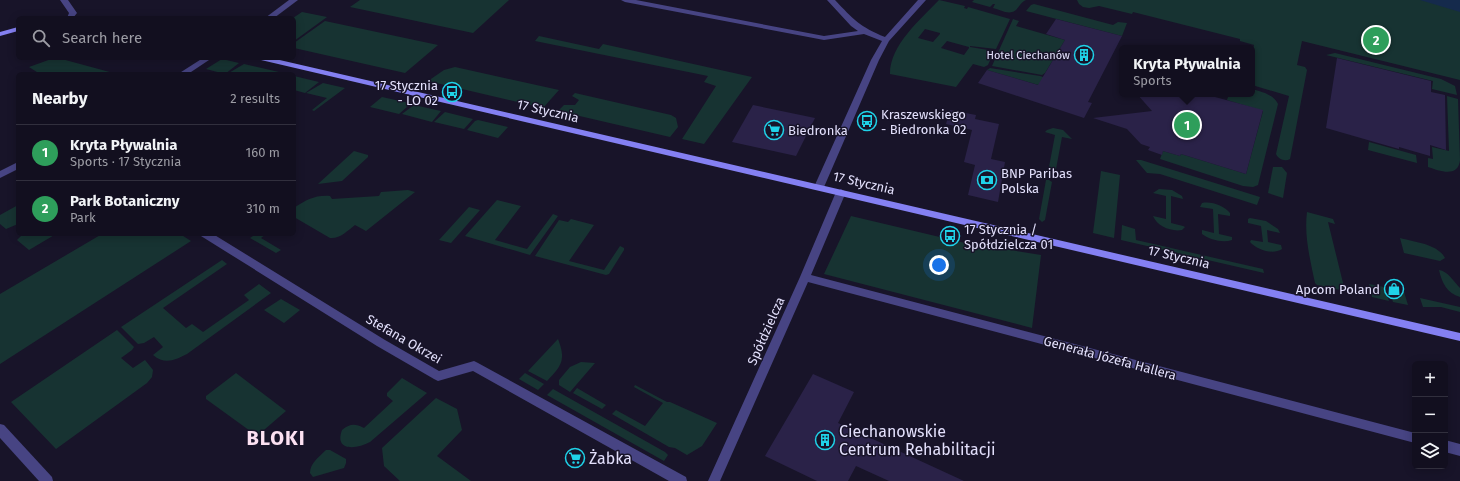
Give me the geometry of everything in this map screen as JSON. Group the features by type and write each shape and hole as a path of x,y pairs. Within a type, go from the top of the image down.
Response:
{"street":[{"path":"64,0 69,5 73,13 69,16"},
{"path":"272,16 294,0"},
{"path":"625,0 816,37 832,38 865,32"},
{"path":"831,0 854,24 865,32 886,40"},
{"path":"819,187 868,74 886,40 922,0"},
{"path":"0,34 16,30"},
{"path":"185,72 205,60"},
{"name":"17 Stycznia","path":"270,60 1460,337"},
{"path":"0,175 16,166"},
{"name":"Spółdzielcza","path":"714,481 805,277 841,192"},
{"name":"Stefana Okrzei","path":"208,236 438,376 474,366 681,481"},
{"name":"Generała Józefa Hallera","path":"805,277 1412,437"},
{"path":"0,429 47,481"},
{"path":"1448,447 1460,450"}],"green space":[{"path":"360,0 509,0 473,33 350,7"},
{"path":"939,0 965,6 964,8 967,9 968,7 1010,19 996,49 970,46 994,51 988,65 984,67 973,64 956,87 890,74 891,63 900,43","holes":["925,29 940,33 940,34 933,42 918,38","947,41 969,47 969,48 964,55 941,48"]},
{"path":"974,0 1026,0 1016,10 1005,12 993,8 995,4 990,7 972,2"},
{"path":"1077,0 1429,0 1460,8 1460,80 1302,41 1297,65 1305,67 1307,70 1290,159 1282,160 1276,154 1289,96 1255,86 1255,45 1240,41 1240,39 1133,12 1132,14 1099,6 1089,8 1083,7"},
{"path":"1034,4 1113,25 1118,22 1127,23 1122,36 1026,11 1031,5"},
{"path":"302,12 327,17 296,40 296,16"},
{"path":"1013,19 1019,21 1016,26 1065,40 1045,73 1042,75 992,66"},
{"path":"325,21 438,45 405,73 296,48 296,42"},
{"path":"539,36 599,49 603,44 752,77 704,144 682,139 716,86 704,82 708,76 535,41"},
{"path":"1335,53 1441,79 1455,86 1457,95 1432,89 1433,81 1326,55"},
{"path":"48,60 65,60 110,72 37,72 29,67"},
{"path":"220,60 239,63 228,72 217,72 206,69"},
{"path":"244,64 279,72 230,72"},
{"path":"455,67 559,90 543,108 428,81 444,70"},
{"path":"990,68 1040,76 1058,82 1042,86 987,70"},
{"path":"296,76 319,82 305,93 296,91"},
{"path":"323,83 345,88 314,111 312,110 327,98 306,93"},
{"path":"1255,90 1270,96 1278,104 1258,185 1253,187 1243,186 1160,159 1163,151 1180,156 1181,154 1246,174 1263,111 1227,100 1228,97 1255,97"},
{"path":"575,93 671,115 676,118 678,127 670,137 558,111 564,105 575,105 579,100 572,96"},
{"path":"1447,96 1458,99 1460,160 1459,166 1456,169 1448,172 1428,167 1428,158 1433,159 1432,147 1449,151"},
{"path":"382,97 409,103 408,106 399,114 370,107"},
{"path":"414,105 441,111 432,122 402,114"},
{"path":"445,112 473,119 464,129 434,122"},
{"path":"478,120 508,127 498,138 467,130 475,121"},
{"path":"1053,128 1063,130 1072,139 1062,137 1056,169 1053,170 1049,167 1055,135 1045,132"},
{"path":"1369,142 1416,155 1417,163 1368,150"},
{"path":"354,151 368,155 368,157 342,181 318,184"},
{"path":"1136,160 1141,160 1260,197 1257,205 1160,174 1147,173"},
{"path":"1273,167 1282,167 1287,173 1283,198 1268,193"},
{"path":"1101,171 1120,175 1114,238 1093,233"},
{"path":"1046,180 1052,182 1045,220 1042,222 1039,219"},
{"path":"1159,189 1172,190 1182,196 1183,199 1171,196 1171,223 1185,227 1182,230 1165,228 1155,220 1153,216 1166,219 1166,196 1153,193"},
{"path":"408,190 415,192 366,231 355,225 340,236 330,238 296,218 296,207 315,197 330,196 332,199 379,196 381,192"},
{"path":"497,200 521,206 495,240 527,249 553,214 558,216 530,255 465,236"},
{"path":"1202,203 1218,205 1230,213 1230,216 1218,214 1219,234 1232,237 1232,240 1217,240 1202,234 1202,230 1214,233 1213,209 1200,207"},
{"path":"16,206 16,225 6,229 0,224 0,215"},
{"path":"469,207 480,210 451,243 439,240"},
{"path":"1307,212 1333,219 1335,224 1328,222 1345,291 1317,285 1315,283 1307,239"},
{"path":"851,216 965,243 1041,255 1032,328 824,274"},
{"path":"1250,218 1266,221 1278,229 1280,233 1267,230 1268,242 1281,245 1282,249 1270,252 1253,245 1250,242 1251,240 1263,242 1261,226 1248,223 1248,219"},
{"path":"571,219 594,225 569,261 604,270 620,246 624,248 609,274 606,275 535,256 559,220 568,222"},
{"path":"1122,225 1135,229 1136,240 1263,269 1264,273 1121,240"},
{"path":"21,236 53,236 29,250 17,240"},
{"path":"99,236 183,236 191,241 0,364 0,294"},
{"path":"253,236 264,236 261,238 281,250 276,253 250,238"},
{"path":"1400,238 1419,242 1431,247 1442,253 1445,258 1440,261 1404,253"},
{"path":"222,260 227,264 163,308 186,328 192,324 203,332 249,300 244,295 259,284 271,293 187,354 174,360 166,361 153,355 163,347 154,337 144,343 138,344 121,327"},
{"path":"1439,270 1445,272 1460,288 1460,297 1448,290"},
{"path":"1369,284 1384,287 1389,301 1372,297"},
{"path":"1389,289 1404,292 1408,305 1393,302"},
{"path":"1420,298 1460,307 1460,312 1441,307 1423,307"},
{"path":"281,299 300,310 284,323 264,310"},
{"path":"117,330 134,347 121,358 133,368 145,360 153,370 152,377 147,383 56,449 11,402"},
{"path":"558,339 562,352 561,362 556,371 547,381 528,371"},
{"path":"581,362 595,363 570,392 559,385 559,380 570,367"},
{"path":"236,373 286,411 257,436 206,399 206,396"},
{"path":"525,373 544,384 538,390 519,379"},
{"path":"402,378 427,393 370,442 353,447 344,445 341,442 340,437 342,430 353,425 364,428 393,401 387,396 387,393"},
{"path":"635,385 667,402 717,423 702,446 687,455 675,448 669,447 612,414 616,410 645,426 663,403 634,387"},
{"path":"577,388 606,405 602,409 573,393"},
{"path":"553,389 668,455 664,461 547,395"},
{"path":"436,398 457,409 462,430 437,456 471,481 400,481 384,466 382,448"},
{"path":"326,450 330,450 346,459 344,468 313,477 310,473 310,469 315,460"}],"water":[{"path":"1420,0 1460,0 1460,12"}],"building":[{"name":"Hotel Ciechanów","path":"1056,19 1122,36 1088,102 1092,103 1084,118 978,83 987,70 1038,85 1065,40 1046,34"},
{"path":"1337,58 1431,81 1431,92 1445,95 1446,150 1430,145 1430,156 1399,147 1399,149 1326,128"},
{"path":"1140,97 1215,97 1263,110 1246,174 1181,154 1180,156 1163,151 1162,155 1148,150 1150,147 1141,144 1127,129 1093,118 1152,111"},
{"name":"Biedronka","path":"753,105 815,118 796,156 732,142"},
{"name":"BNP Paribas Polska","path":"950,110 976,115 975,119 999,124 991,159 1005,162 998,202 968,195 975,165 964,162 972,130 946,124"},
{"name":"Ciechanowskie Centrum Rehabilitacji","path":"813,374 854,392 838,423 964,481 889,481 856,466 848,481 817,481 765,456"}],"place":[{"name":"Park Botaniczny","path":"1376,40"},
{"name":"Hotel Ciechanów","path":"1084,55"},
{"name":"17 Stycznia - LO 02","path":"452,92"},
{"name":"Kraszewskiego - Biedronka 02","path":"867,121"},
{"name":"Kryta Pływalnia","path":"1187,125"},
{"name":"Biedronka","path":"774,130"},
{"name":"BNP Paribas Polska","path":"987,180"},
{"name":"17 Stycznia / Spółdzielcza 01","path":"950,236"},
{"name":"Apcom Poland","path":"1394,289"},
{"name":"Ciechanowskie Centrum Rehabilitacji","path":"825,440"},
{"name":"Żabka","path":"575,458"}],"district":[{"name":"BLOKI","path":"276,438"}]}
